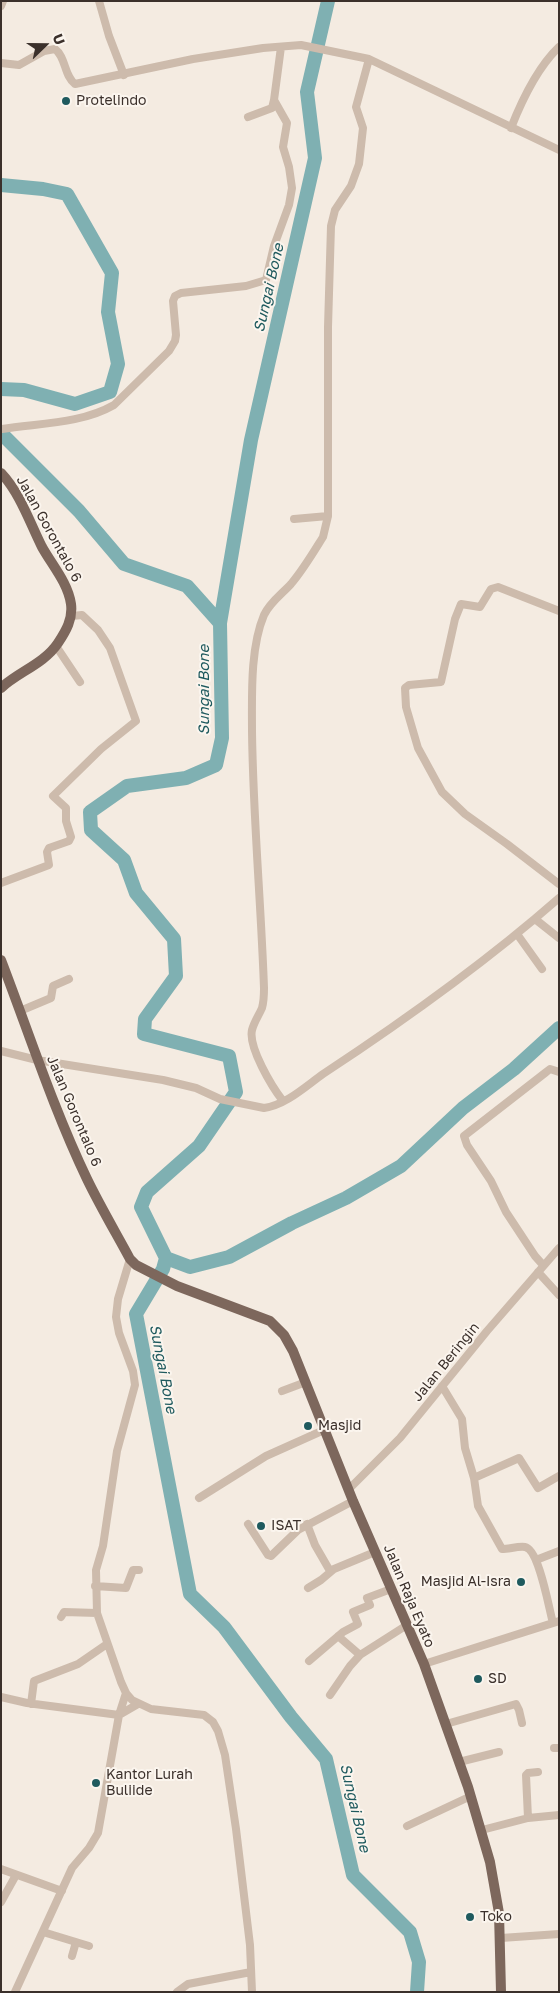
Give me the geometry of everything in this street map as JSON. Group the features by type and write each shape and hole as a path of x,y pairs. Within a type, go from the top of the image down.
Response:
{"main road":[{"name":"Jalan Gorontalo 6","path":"1,473 11,486 66,588 72,616"},
{"path":"1,688 42,659 56,646 72,616"},
{"name":"Jalan Gorontalo 6","path":"2,962 37,1060 87,1180 133,1262"},
{"name":"Jalan Raja Eyato","path":"133,1262 177,1286 270,1321 278,1328 291,1346 353,1501 424,1664 471,1796 490,1862 499,1913 502,1992"}],"street":[{"path":"1,6 3,1"},
{"path":"99,1 109,36 124,75"},
{"path":"1,63 19,65 44,51 52,49 59,53 74,83 83,83 193,59 301,45 369,59 559,150"},
{"path":"248,118 272,108 281,47"},
{"path":"511,128 523,100 539,72 559,47"},
{"path":"283,1101 276,1093 252,1042 252,1031 262,1008 264,988 253,789 252,700 256,645 265,614 271,603 295,579 323,537 328,516 328,337 331,226 335,210 351,186 359,164 363,128 356,107 369,59"},
{"path":"2,428 72,420 107,409 114,405 169,351 176,341 173,301 176,296 181,293 246,286 266,280 274,246 289,205 292,188 289,167 283,147 287,122 274,100"},
{"path":"294,519 328,516"},
{"path":"559,611 498,587 490,589 480,607 461,604 455,619 441,682 409,685 405,688 405,696 418,748 442,792 465,814 559,884"},
{"path":"1,883 49,866 49,848 69,841 71,837 66,821 66,808 53,796 101,749 136,721 112,654 101,634 82,615 72,616"},
{"path":"56,646 80,682"},
{"path":"1,1051 37,1060 163,1080 196,1088 220,1099 264,1108 283,1101 448,988 559,898"},
{"path":"535,919 559,938"},
{"path":"516,934 542,969"},
{"path":"20,1011 50,998 53,986 69,978"},
{"path":"559,1072 553,1069 545,1073 464,1136 491,1181 506,1212 559,1295"},
{"name":"Jalan Beringin","path":"349,1489 400,1438 559,1248"},
{"path":"133,1262 118,1299 116,1317 119,1333 133,1371 135,1385 117,1451 103,1546 96,1570 97,1612 126,1693 138,1704 151,1709 204,1715 213,1722 218,1731 227,1770 236,1829 252,1992"},
{"path":"282,1391 306,1382"},
{"path":"424,1664 556,1622 531,1550 526,1547 504,1549 499,1547 478,1506 474,1478 465,1448 462,1419 442,1386"},
{"path":"198,1498 266,1456 324,1430"},
{"path":"474,1478 519,1458 538,1488 559,1476"},
{"path":"248,1524 270,1556 307,1524 353,1501"},
{"path":"307,1524 315,1545 330,1571"},
{"path":"308,1588 321,1580 330,1571 375,1552"},
{"path":"536,1560 559,1552"},
{"path":"95,1586 126,1588 132,1570 139,1570"},
{"path":"310,1660 338,1636 358,1624 354,1612 370,1605 367,1598 391,1589"},
{"path":"61,1617 64,1612 97,1612"},
{"path":"330,1695 360,1655 407,1625"},
{"path":"338,1636 360,1655"},
{"path":"31,1704 34,1681 78,1664 107,1644"},
{"path":"15,1992 72,1868 89,1848 98,1833 119,1715 126,1693"},
{"path":"1,1697 31,1704 119,1715 138,1704"},
{"path":"446,1724 516,1704 522,1723"},
{"path":"459,1762 499,1752"},
{"path":"528,1818 526,1775 538,1772"},
{"path":"407,1826 471,1796"},
{"path":"482,1830 528,1818 559,1814"},
{"path":"1,1869 62,1891"},
{"path":"1,1902 16,1875"},
{"path":"43,1932 89,1946"},
{"path":"501,1938 559,1934"},
{"path":"72,1956 76,1942"},
{"path":"177,1992 188,1984 251,1972"}],"waterway":[{"name":"Sungai Bone","path":"328,1 307,92 315,158 251,440 220,623 222,738 216,765 186,778 127,786 90,812 91,830 124,860 136,893 174,939 176,976 145,1019 144,1034 229,1056 236,1092 199,1146 147,1192 141,1207 166,1258 163,1269 136,1314 190,1594 224,1627 291,1717 326,1759 353,1875 410,1932 419,1962 417,1992"},
{"path":"1,185 43,189 67,194 112,273 108,312 118,364 110,392 75,404 24,390 1,389"},
{"path":"1,433 79,511 124,564 187,586 220,623"},
{"path":"166,1258 190,1267 229,1257 292,1223 346,1198 401,1166 463,1108 514,1069 559,1028"}],"place":[{"name":"Protelindo","path":"66,101"},
{"name":"Masjid","path":"308,1426"},
{"name":"ISAT","path":"261,1526"},
{"name":"Masjid Al-Isra","path":"521,1582"},
{"name":"SD","path":"478,1679"},
{"name":"Kantor Lurah Buliide","path":"96,1783"},
{"name":"Toko","path":"470,1917"}]}
